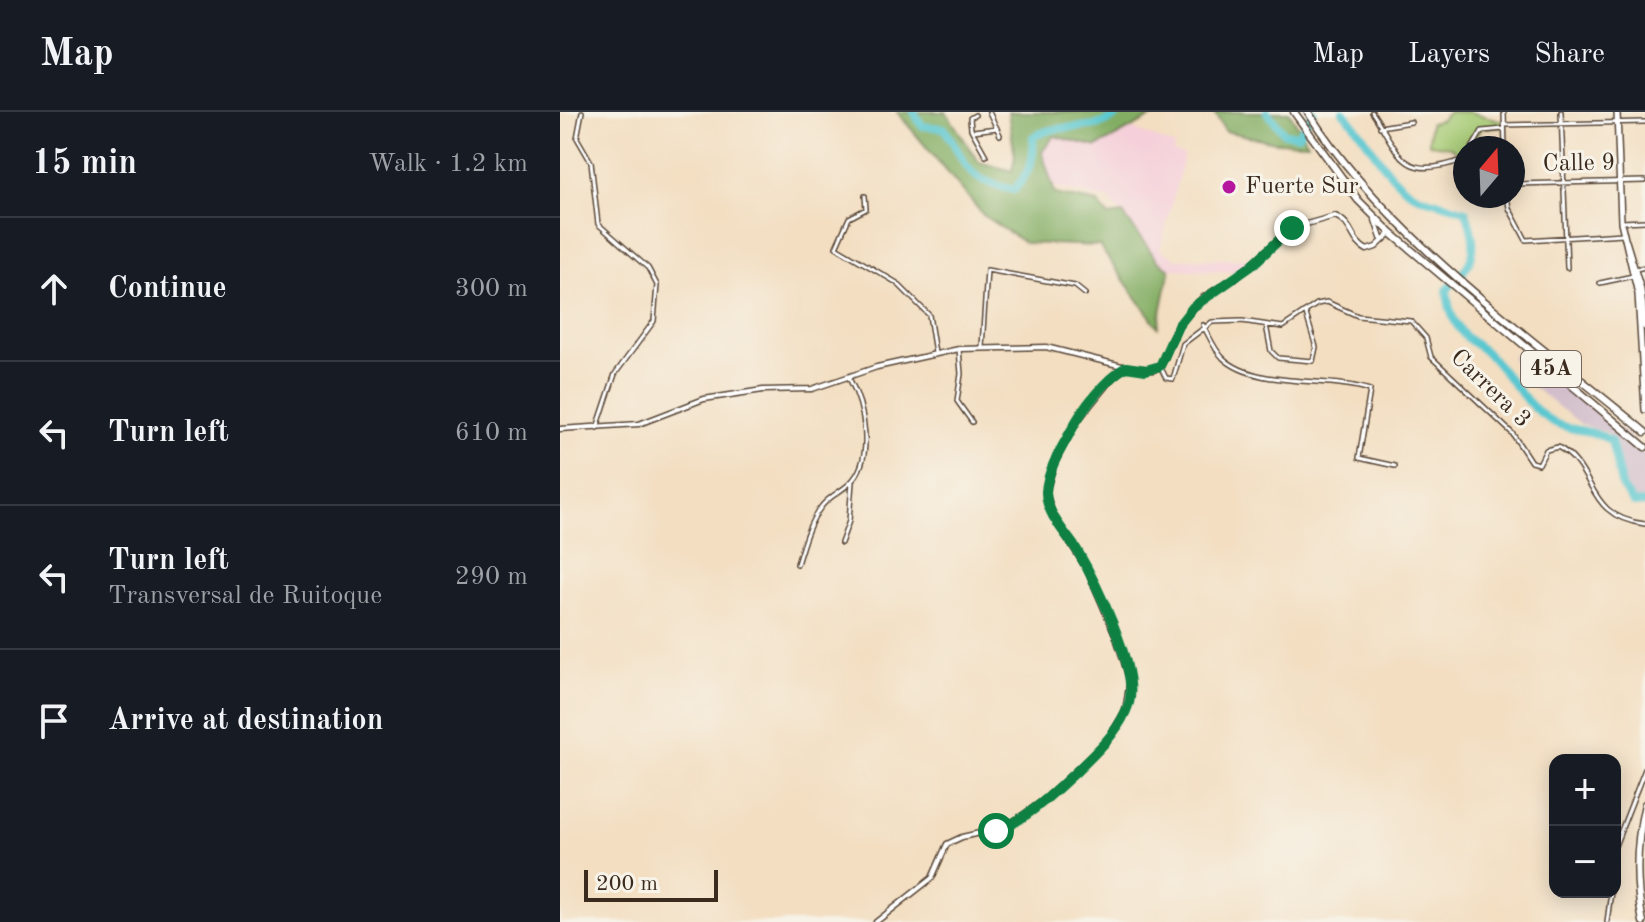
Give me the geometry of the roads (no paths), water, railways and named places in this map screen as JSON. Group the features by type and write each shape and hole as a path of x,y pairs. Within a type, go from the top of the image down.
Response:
{"highway":[{"name":"45A","path":"1308,112 1367,192 1465,282 1645,432"},
{"name":"45A","path":"1296,115 1372,214 1391,233 1645,447"},
{"path":"1643,922 1638,900 1638,832 1645,804"}],"main road":[{"path":"1617,112 1621,222 1638,294 1645,410"},
{"path":"1624,238 1643,290 1645,327"}],"street":[{"path":"582,112 577,138 591,162 598,224 648,268 657,285 654,321 607,389 597,428"},
{"path":"989,112 1000,135"},
{"path":"1372,112 1395,153 1410,164 1427,166 1453,161"},
{"path":"1504,112 1504,136"},
{"path":"1561,112 1567,268"},
{"path":"975,115 970,122 986,156"},
{"path":"1380,127 1411,122"},
{"path":"1478,136 1504,127 1645,122"},
{"path":"973,131 997,128"},
{"name":"Calle 9","path":"1525,184 1645,181"},
{"path":"865,196 866,209 849,218 836,247 897,283 929,315 935,353"},
{"path":"1509,208 1525,239 1624,238"},
{"path":"1372,214 1381,240"},
{"path":"560,429 639,424 711,397 763,390 812,389 935,353 959,349 1046,347 1146,370 1160,366 1178,326 1193,307 1250,267 1292,228 1335,216 1346,222 1361,248 1373,249 1391,233"},
{"path":"1621,222 1645,221"},
{"path":"1636,269 1645,267"},
{"path":"982,347 987,270 1075,286 1085,294"},
{"path":"1600,283 1633,276"},
{"name":"Carrera 3","path":"1266,325 1290,325 1317,304 1327,302 1358,316 1414,323 1426,338 1431,357 1512,433 1531,462 1539,464 1546,450 1558,447 1580,470 1606,510 1645,524"},
{"path":"1160,366 1167,380 1173,379 1183,344 1203,325 1225,320 1266,325 1271,351 1278,358 1313,361 1316,347 1306,314"},
{"path":"1203,325 1217,351 1232,364 1270,376 1370,390 1359,458 1395,466"},
{"path":"959,349 961,374 957,401 972,422"},
{"path":"876,922 932,878 947,844 962,837 1006,827 1047,798 1108,740 1125,711 1130,681 1115,634 1087,569 1053,516 1046,492 1054,463 1075,424 1113,377 1126,367"},
{"path":"841,543 849,521 852,482 861,461 865,430 849,378"},
{"path":"797,564 820,507 852,482"},
{"path":"1621,831 1645,769"},
{"path":"1607,922 1610,898"}],"waterway":[{"path":"914,112 922,126 944,128 964,162 976,175 1014,190 1030,166 1033,137 1056,129 1101,124 1120,112"},
{"path":"1267,112 1284,133 1298,135 1313,112"},
{"path":"1343,112 1406,189 1418,196 1466,211 1473,237 1472,255 1447,290 1452,314 1460,330 1489,355 1524,397 1548,419 1611,441 1622,488 1634,503 1645,503"}],"place":[{"name":"Fuerte Sur","path":"1229,187"}]}
